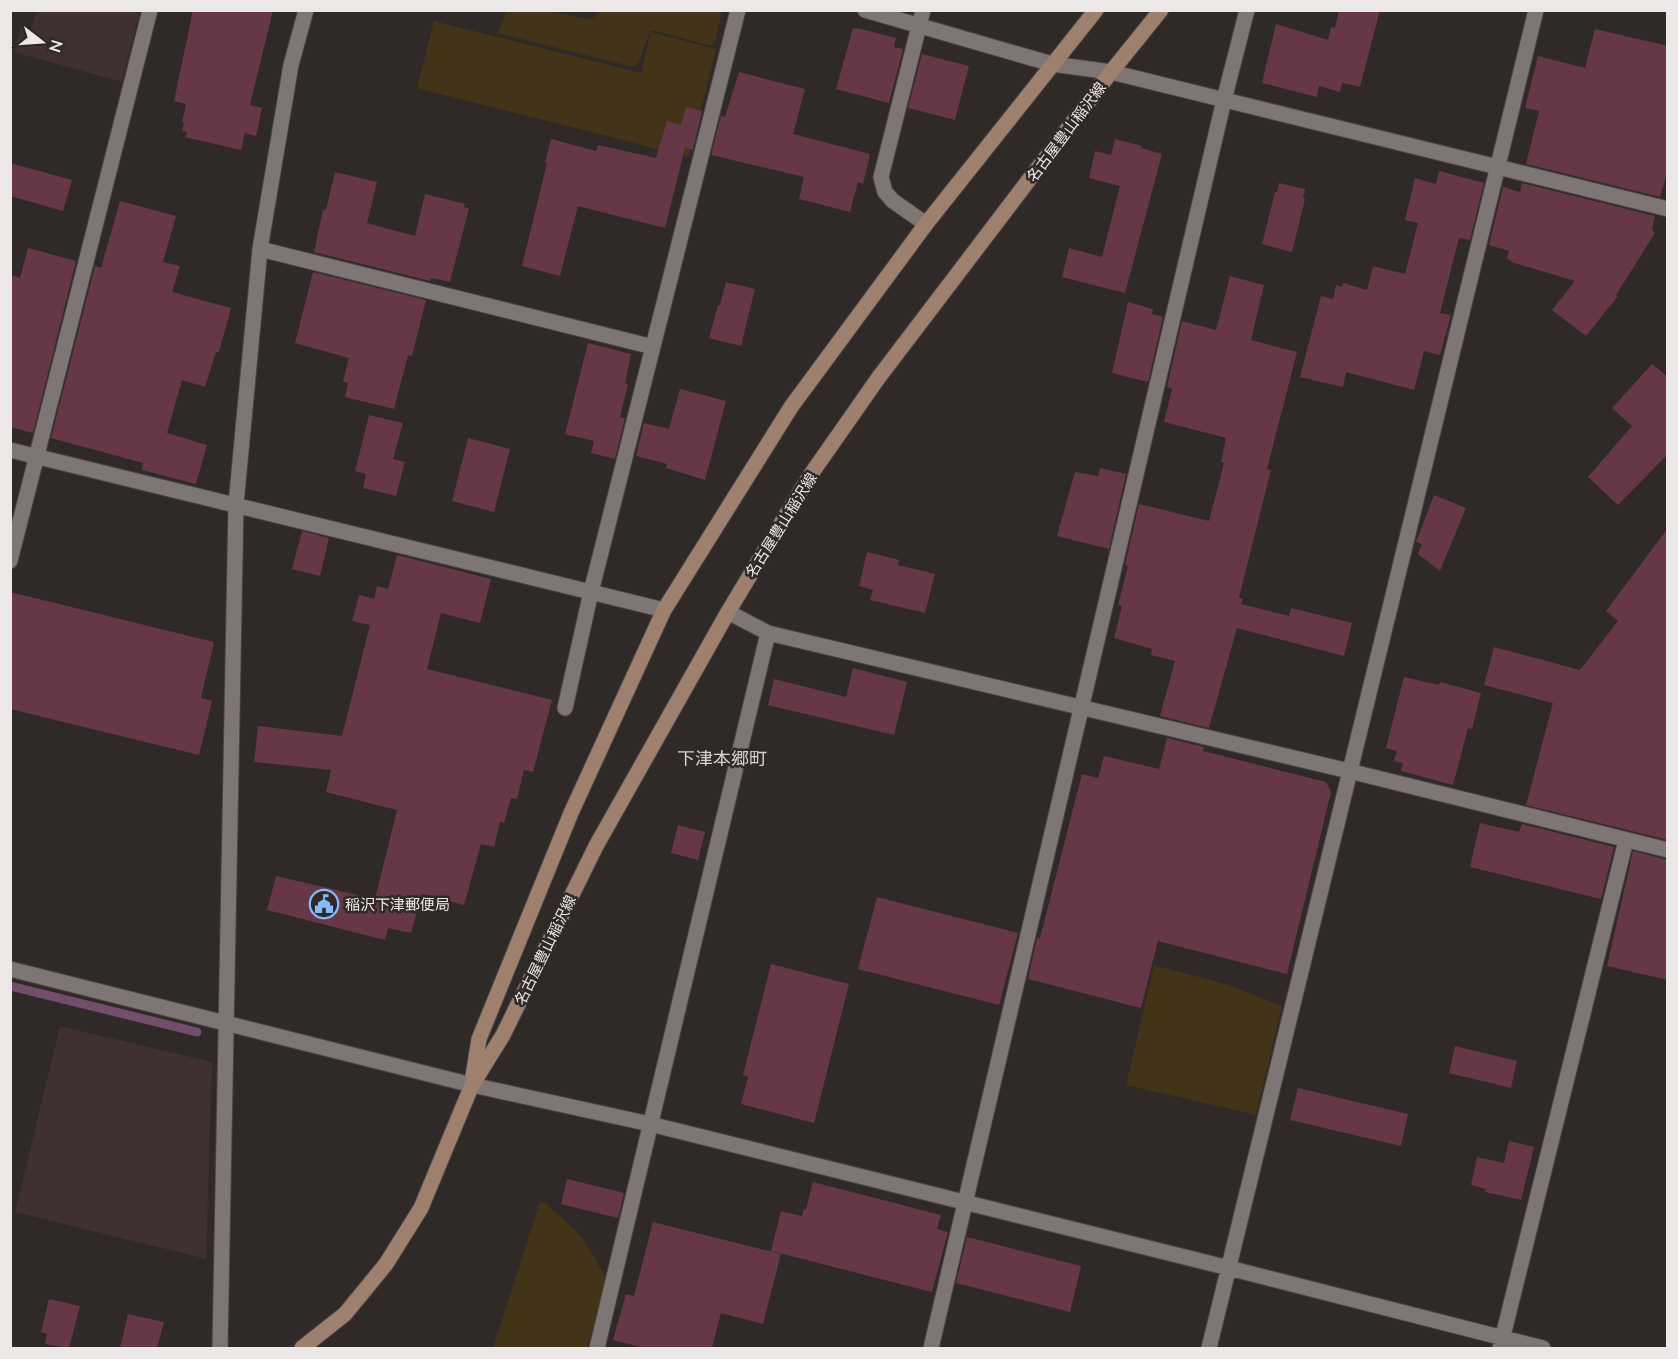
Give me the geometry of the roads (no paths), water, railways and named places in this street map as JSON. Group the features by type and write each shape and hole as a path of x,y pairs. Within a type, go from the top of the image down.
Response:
{"main road":[{"name":"名古屋豊山稲沢線","path":"472,1085 479,1039 571,813 664,610 791,407 926,224 1096,10"},
{"name":"名古屋豊山稲沢線","path":"302,1348 345,1314 386,1264 421,1208 472,1085 503,1035 597,846 728,612 809,477 873,386 1111,72 1161,10"}],"street":[{"path":"10,561 150,10"},
{"path":"220,1348 236,504 260,249 291,65 306,10"},
{"path":"565,708 591,592 738,10"},
{"path":"866,10 1052,64 1111,72 1668,209"},
{"path":"923,10 881,177 885,192 893,201 926,224"},
{"path":"931,1348 1247,10"},
{"path":"1209,1348 1536,10"},
{"path":"260,249 653,347"},
{"path":"10,450 664,610"},
{"path":"728,612 768,633 1349,771 1668,850"},
{"path":"597,1348 768,633"},
{"path":"1502,1343 1626,840"},
{"path":"10,969 472,1085 650,1124 1229,1268 1502,1343 1543,1348"}],"waterway":[{"path":"10,986 197,1032"}],"place":[{"name":"稲沢下津郵便局","path":"324,904"}],"district":[{"name":"下津本郷町","path":"722,758"}]}
